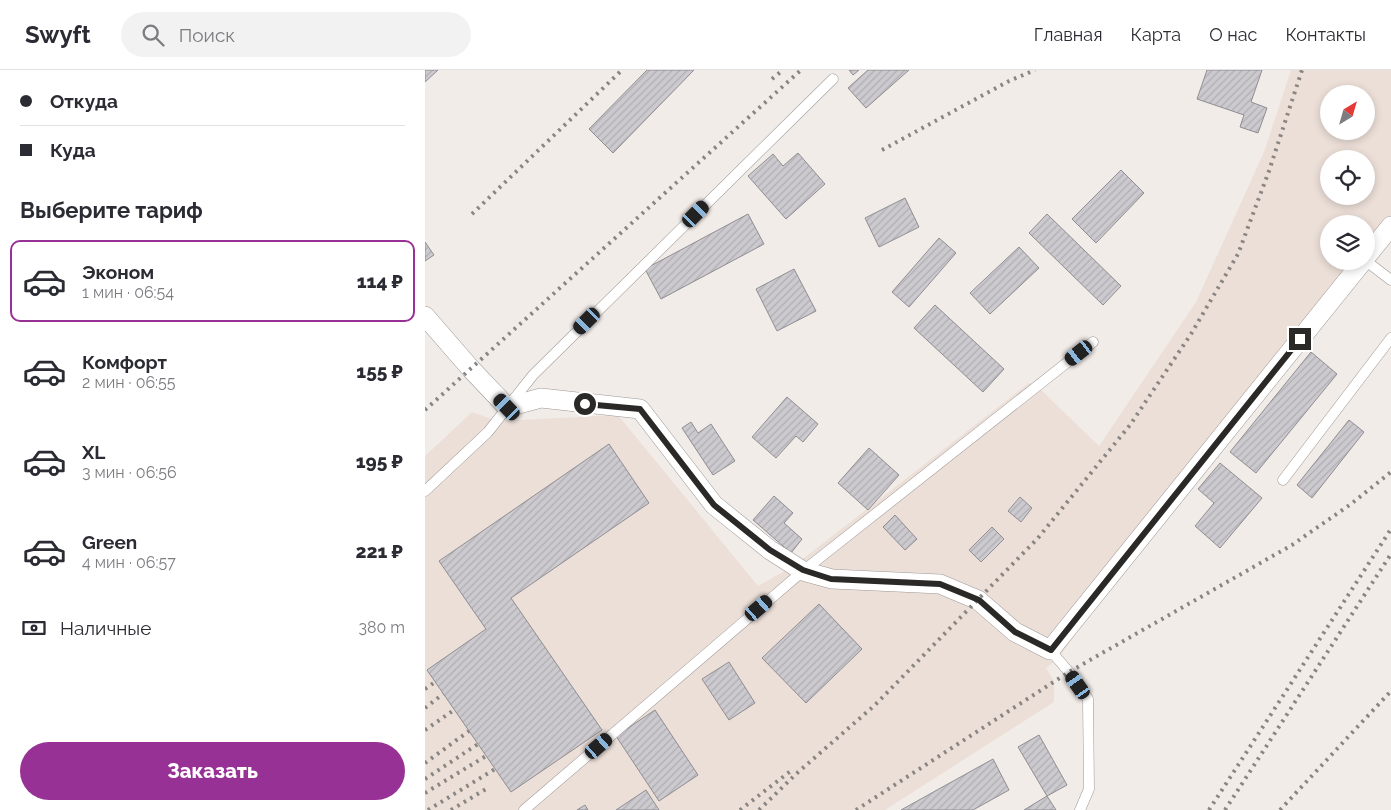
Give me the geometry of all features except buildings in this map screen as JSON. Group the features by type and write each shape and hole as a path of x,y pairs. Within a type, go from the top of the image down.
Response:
{"street":[{"path":"1375,246 1391,226"},
{"path":"425,316 507,407 541,398 640,409 714,505 770,550 803,570 831,579 940,584 979,600 1015,632 1051,650 1357,270"}],"lane":[{"path":"425,491 488,432 540,368 833,79"},
{"path":"1375,269 1391,280"},
{"path":"1283,480 1391,338"},
{"path":"524,810 803,570 1093,342"},
{"path":"1051,650 1088,699 1089,789 1080,810"}],"shaded area":[{"path":"1291,70 1391,70 1391,240 1375,260 1375,215 1320,215 1320,270 1367,270 1088,617 1058,659 1046,668 1054,681 1054,702 885,810 425,810 425,456 472,412 497,421 618,415 758,586 795,565 1029,383 1037,386 1099,446 1196,302 1264,152"}],"railway":[{"path":"472,214 622,70"},
{"path":"772,79 783,70"},
{"path":"425,410 801,70"},
{"path":"882,150 1009,81 1035,70"},
{"path":"759,810 796,774 875,705 1038,538 1130,425 1191,334 1238,254 1269,171 1302,70"},
{"path":"856,810 1069,672 1292,545 1351,504 1391,472"},
{"path":"1209,810 1391,529"},
{"path":"1225,810 1391,554"},
{"path":"425,689 435,682"},
{"path":"1280,810 1391,691"},
{"path":"425,708 443,694"},
{"path":"425,730 454,710"},
{"path":"425,763 469,731"},
{"path":"425,779 478,744"},
{"path":"425,793 486,756"},
{"path":"428,810 495,769"},
{"path":"740,810 792,770"},
{"path":"451,810 486,789"}],"route":[{"path":"585,404 640,409 714,505 770,550 803,570 831,579 940,584 979,600 1015,632 1051,650 1300,339"}]}
